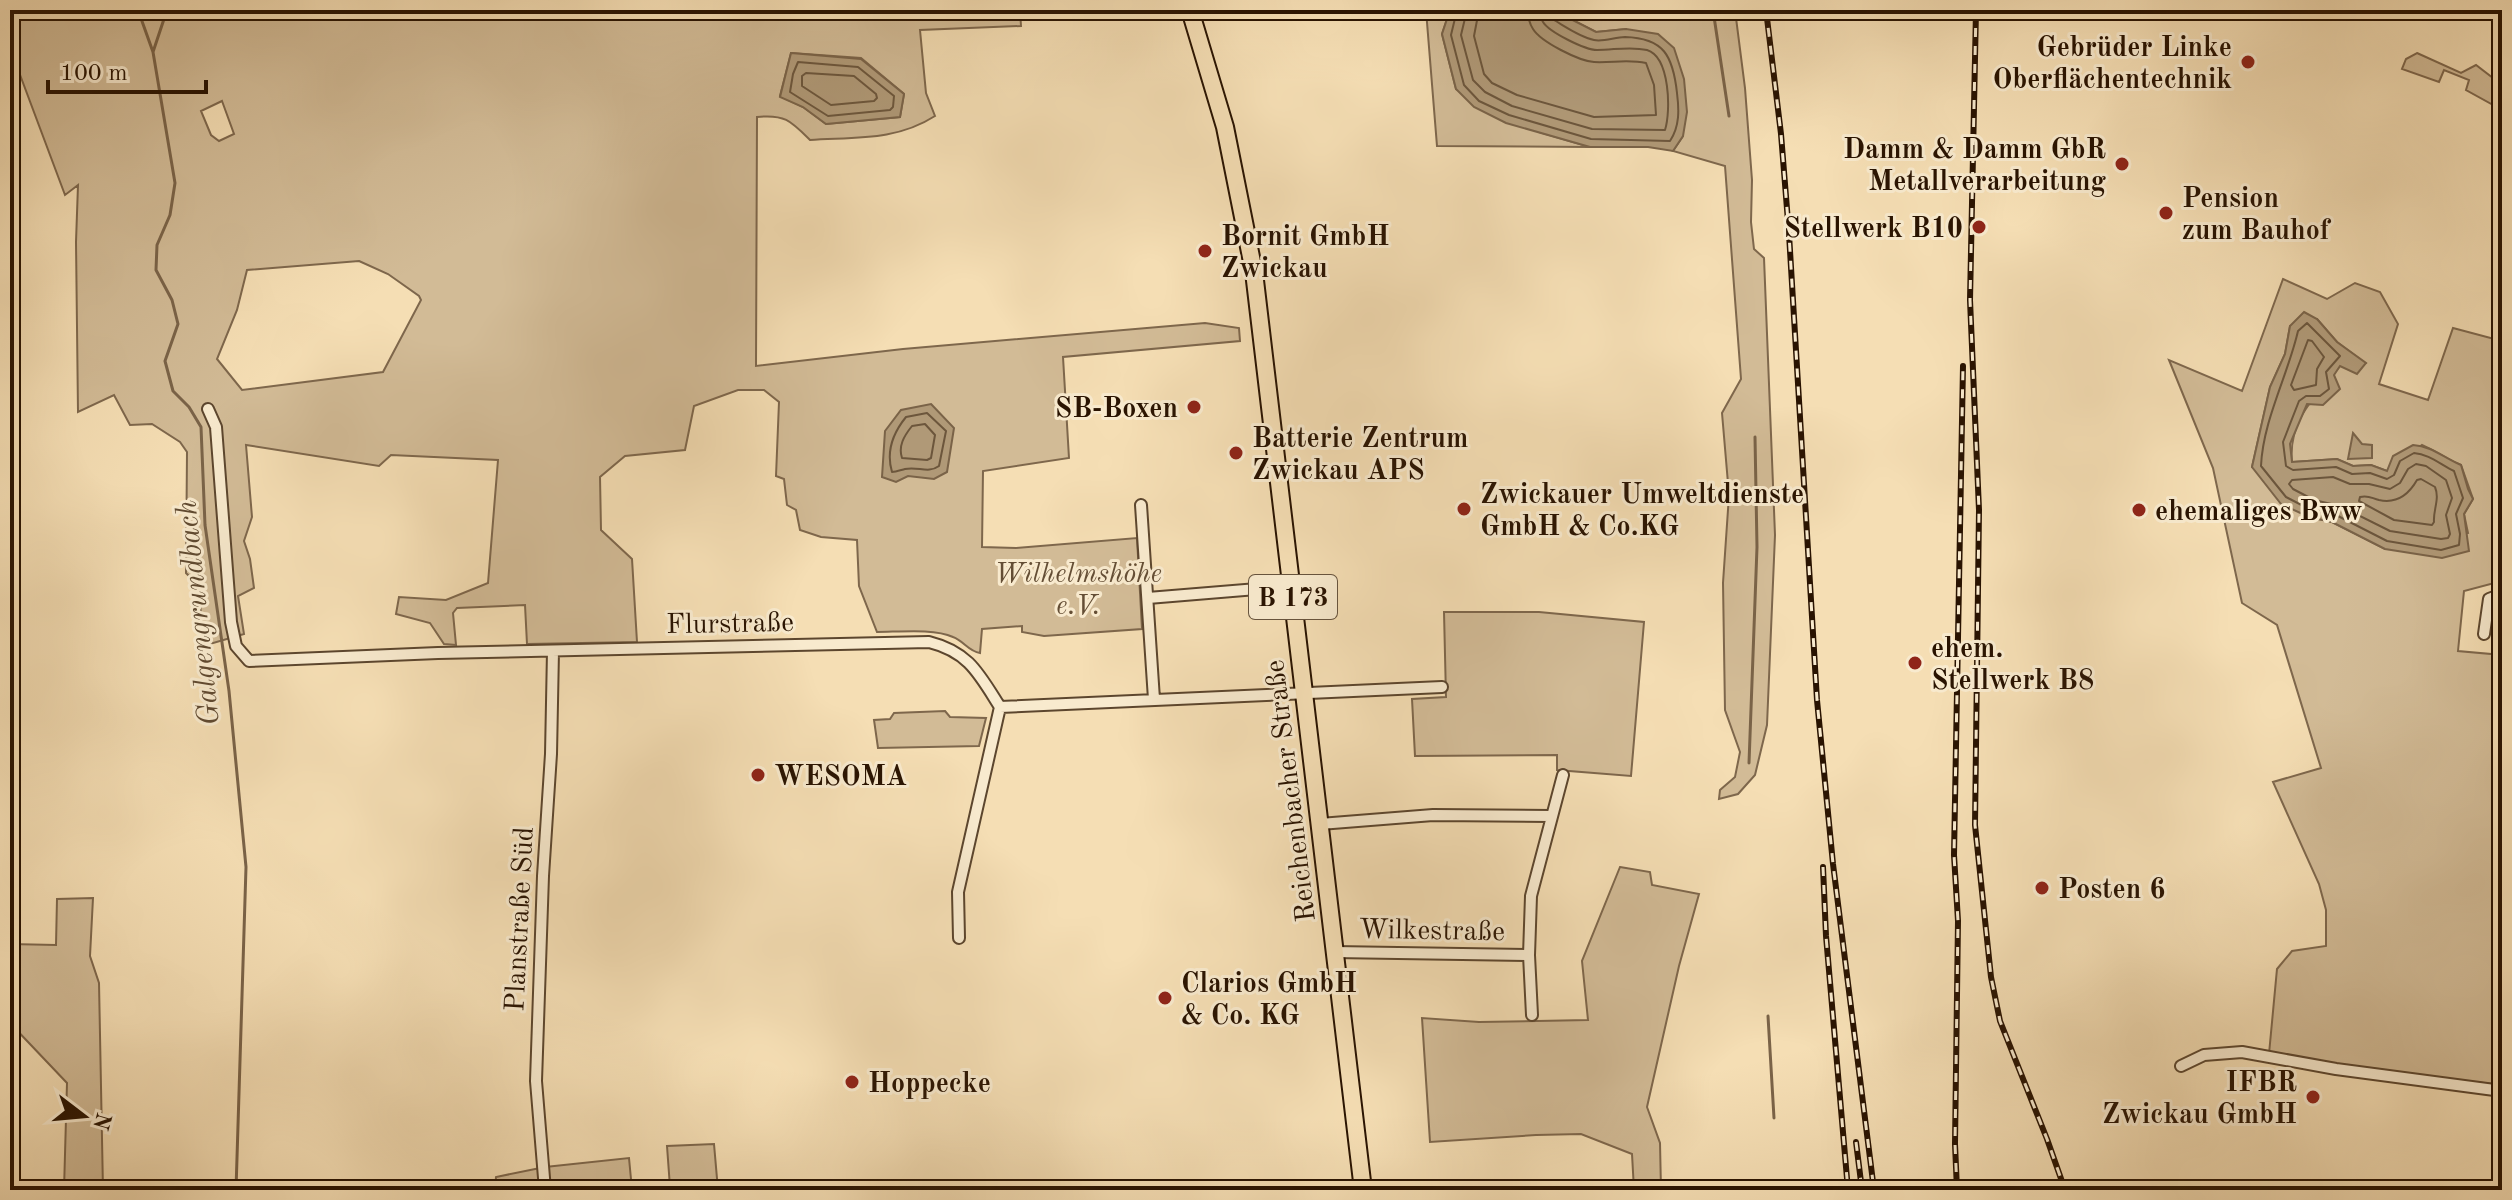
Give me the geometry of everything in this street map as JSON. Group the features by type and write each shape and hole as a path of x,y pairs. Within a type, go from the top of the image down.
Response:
{"main road":[{"name":"Reichenbacher Straße","path":"1190,10 1217,96 1250,244 1363,1190"}],"street":[{"name":"Flurstraße","path":"208,409 216,427 231,622 236,646 249,661 438,653 929,642 948,647 965,658 1000,707"},
{"path":"1141,505 1154,699"},
{"path":"1148,598 1292,586"},
{"path":"2484,634 2489,599 2502,594"},
{"name":"Planstraße Süd","path":"545,1190 536,1081 553,651"},
{"path":"959,938 958,892 1000,707 1442,687"},
{"path":"1532,1015 1529,955 1531,896 1563,775"},
{"path":"1320,824 1433,815 1551,816"},
{"name":"Wilkestraße","path":"1334,952 1529,955"},
{"path":"2181,1066 2204,1055 2242,1052 2336,1069 2502,1091"}],"green space":[{"name":"Wilhelmshöhe e.V.","path":"10,10 1020,10 1021,26 920,30 926,93 935,116 920,124 890,134 810,140 787,120 757,117 756,366 903,349 1205,323 1239,328 1240,341 1063,357 1069,458 983,471 982,547 1016,548 1137,538 1142,629 1044,636 1022,632 1022,626 982,629 980,653 957,639 936,632 877,632 859,586 857,540 821,537 800,530 796,510 787,505 784,479 776,476 779,402 764,390 738,390 694,406 685,450 625,456 600,477 601,530 632,559 637,642 527,644 525,605 457,608 453,613 456,645 444,644 430,623 396,614 399,597 446,600 488,583 498,460 391,455 379,466 246,445 252,517 244,541 254,588 238,596 244,634 203,646 199,586 186,573 187,452 180,442 152,424 130,425 114,395 78,412 78,185 65,195 10,48","holes":["791,53 861,58 904,94 900,117 826,124 803,107 780,96","222,101 234,134 219,141 211,135 201,111","359,261 388,274 421,300 383,372 242,390 217,359 237,310 247,270"]},
{"path":"1426,10 1450,10 1442,34 1456,89 1539,132 1590,147 1437,146"},
{"path":"1553,10 1735,10 1745,88 1754,249 1764,258 1775,535 1767,725 1755,775 1738,794 1719,799 1720,790 1735,777 1740,752 1725,710 1723,583 1729,495 1722,413 1741,379 1725,166 1673,151 1683,136 1626,29 1596,32"},
{"path":"2417,53 2461,73 2476,65 2502,85 2502,118 2493,105 2466,90 2469,80 2444,70 2439,82 2402,69 2406,59"},
{"path":"2283,279 2327,299 2355,283 2380,292 2398,324 2379,384 2428,400 2453,328 2502,341 2502,581 2464,591 2458,651 2502,655 2502,1085 2347,1068 2269,1054 2277,969 2292,951 2326,946 2326,910 2319,884 2273,782 2321,768 2277,625 2242,603 2213,468 2169,360 2242,391","holes":["2317,319 2337,342 2365,363 2340,366 2313,398 2294,433 2292,462 2337,459 2353,466 2371,465 2387,471 2422,445 2461,465 2473,499 2464,514 2468,533 2385,549 2332,522 2309,517 2252,467 2270,387 2285,354 2290,326"]},
{"path":"1444,612 1539,612 1644,622 1631,776 1557,770 1557,755 1415,756 1412,699 1446,697"},
{"path":"945,711 950,717 986,718 979,746 878,748 874,720 890,719 894,713"},
{"path":"1620,867 1650,872 1652,885 1699,894 1647,1107 1660,1143 1661,1190 1634,1190 1632,1154 1581,1134 1430,1142 1422,1018 1479,1022 1588,1020 1582,961"},
{"path":"93,898 90,956 99,983 103,1190 64,1190 67,1083 10,1023 10,944 56,945 57,899"},
{"path":"714,1144 718,1190 642,1190 670,1187 667,1146"},
{"path":"629,1158 632,1190 495,1190 496,1177 545,1167"}],"water":[{"path":"1450,10 1553,10 1596,32 1626,29 1658,34 1674,48 1684,79 1687,112 1683,136 1673,151 1648,147 1590,147 1506,123 1474,107 1456,89 1442,34"},
{"path":"791,53 861,59 904,94 900,117 826,124 803,107 780,97"},
{"path":"2304,312 2317,319 2337,342 2366,363 2357,374 2340,366 2334,375 2340,389 2323,405 2307,404 2290,444 2292,462 2337,459 2353,466 2371,465 2387,471 2393,456 2413,445 2438,453 2461,465 2473,499 2464,514 2469,551 2442,558 2385,549 2332,522 2309,517 2281,504 2252,467 2270,387 2285,354 2290,326"},
{"path":"931,404 954,428 947,472 934,479 908,476 896,482 882,477 885,431 901,410"},
{"path":"2353,433 2362,444 2372,445 2372,458 2348,459"}],"waterway":[{"name":"Galgengrundbach","path":"138,10 153,52"},
{"name":"Galgengrundbach","path":"167,10 153,52 175,183 170,215 157,245 156,270 172,300 178,324 165,361 173,391 189,407 201,427 205,525 229,691 246,867 236,1190"},
{"path":"1713,10 1729,116"},
{"path":"1749,763 1757,547 1755,437"},
{"path":"1768,1016 1774,1118"}],"railway":[{"path":"1766,10 1789,234 1817,700 1833,864 1874,1190"},
{"path":"1976,10 1970,300 1979,510 1975,825 1991,977 2000,1021 2065,1190"},
{"path":"1957,1190 1958,921 1954,855 1963,366"},
{"path":"1823,867 1848,1190"},
{"path":"1856,1142 1862,1190"}],"place":[{"name":"Gebrüder Linke Oberflächentechnik","path":"2248,62"},
{"name":"Damm & Damm GbR Metallverarbeitung","path":"2122,164"},
{"name":"Pension zum Bauhof","path":"2166,213"},
{"name":"Stellwerk B10","path":"1979,227"},
{"name":"Bornit GmbH Zwickau","path":"1205,251"},
{"name":"SB-Boxen","path":"1194,407"},
{"name":"Batterie Zentrum Zwickau APS","path":"1236,453"},
{"name":"Zwickauer Umweltdienste GmbH & Co.KG","path":"1464,509"},
{"name":"ehemaliges Bww","path":"2139,510"},
{"name":"ehem. Stellwerk B8","path":"1915,663"},
{"name":"WESOMA","path":"758,775"},
{"name":"Posten 6","path":"2042,888"},
{"name":"Clarios GmbH & Co. KG","path":"1165,998"},
{"name":"Hoppecke","path":"852,1082"},
{"name":"IFBR Zwickau GmbH","path":"2313,1097"}]}
